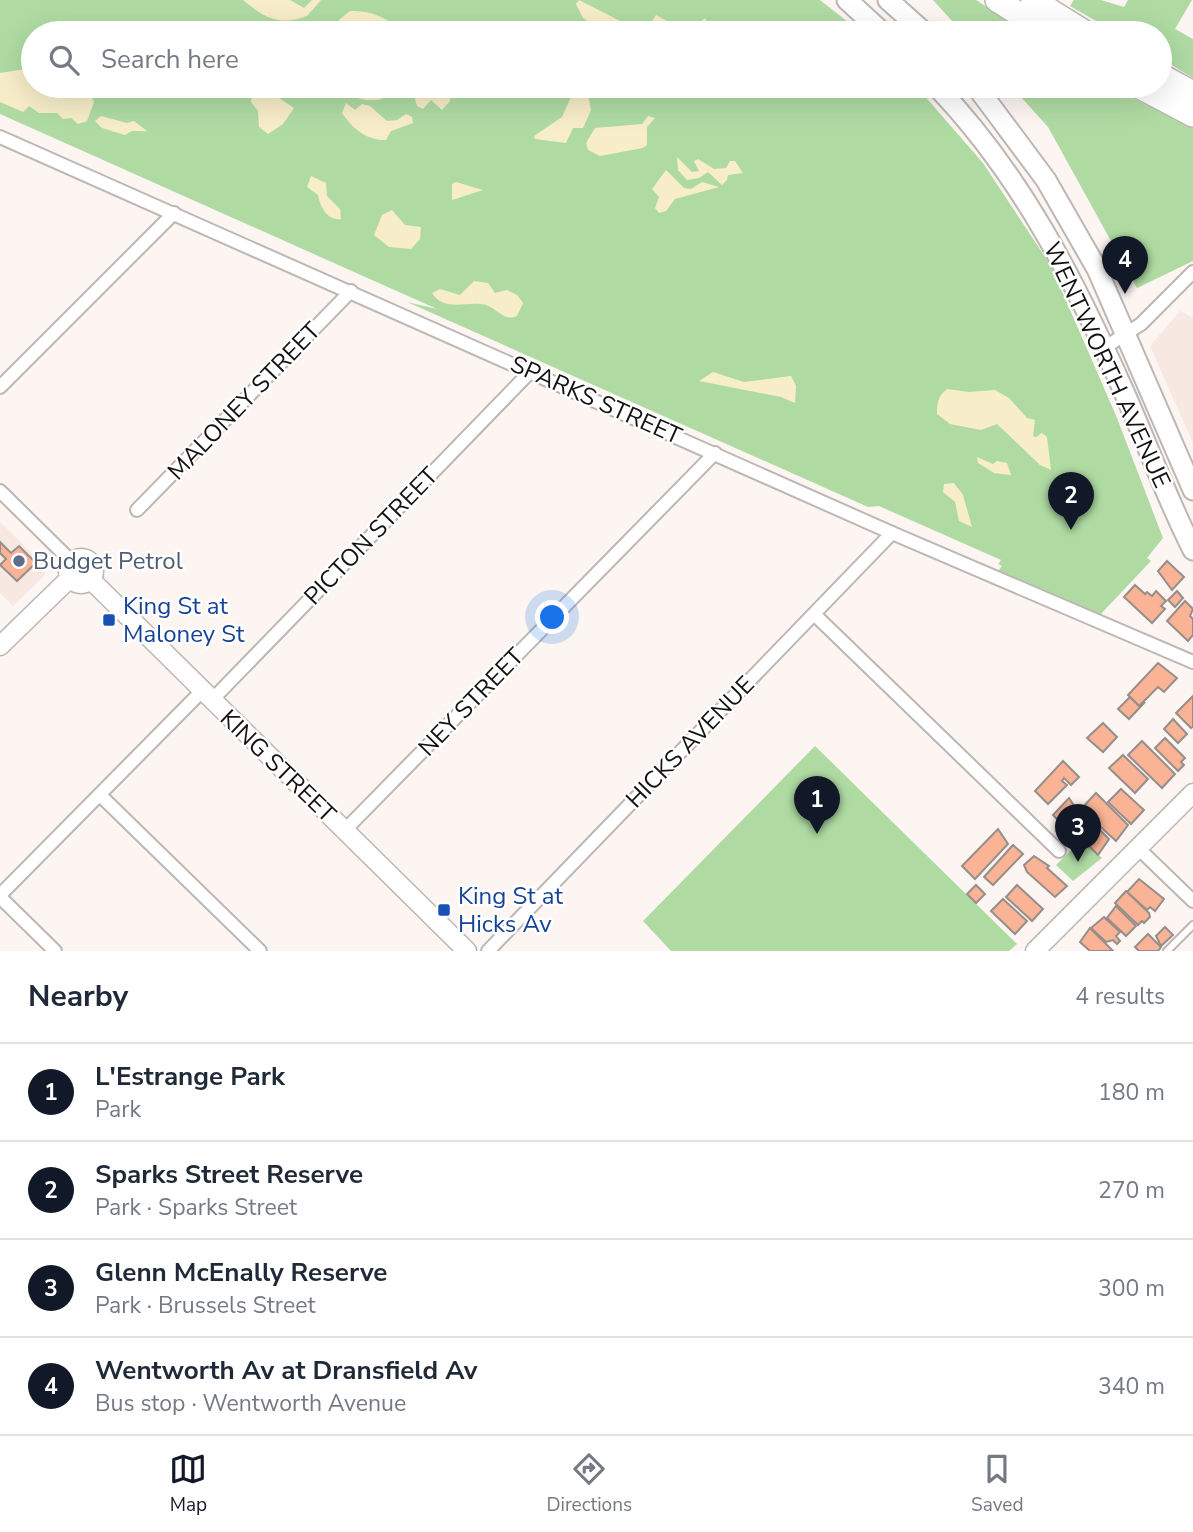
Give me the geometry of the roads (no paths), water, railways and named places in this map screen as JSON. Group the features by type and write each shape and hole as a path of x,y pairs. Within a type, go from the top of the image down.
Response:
{"highway":[{"path":"997,0 1030,21"},
{"path":"1034,0 1067,21"},
{"path":"1172,82 1193,93"},
{"path":"1161,98 1193,115"}],"main road":[{"path":"847,0 870,21"},
{"path":"888,0 912,21"},
{"name":"WENTWORTH AVENUE","path":"947,98 979,135 1040,222 1104,348 1173,512 1193,550"},
{"name":"WENTWORTH AVENUE","path":"985,98 1017,139 1077,231 1127,335 1193,490"},
{"path":"0,646 71,570"},
{"name":"KING STREET","path":"71,570 79,584 90,579 459,948"},
{"path":"1035,951 1193,793"}],"street":[{"name":"SPARKS STREET","path":"1,138 892,533 1193,662"},
{"path":"0,387 174,213"},
{"path":"1104,348 1127,335 1193,272"},
{"name":"MALONEY STREET","path":"138,510 351,292"},
{"name":"PICTON STREET","path":"0,896 100,795 206,696 531,371"},
{"name":"NEY STREET","path":"344,831 715,453"},
{"path":"0,491 71,570"},
{"name":"HICKS AVENUE","path":"488,951 892,533"},
{"path":"814,614 1059,851"},
{"path":"100,795 260,951"},
{"path":"1138,848 1193,901"},
{"path":"0,896 55,951"}],"lane":[{"path":"1167,951 1193,925"}],"place":[{"name":"Wentworth Av at Dransfield Av","path":"1125,294"},
{"name":"Sparks Street Reserve","path":"1071,530"},
{"name":"Budget Petrol","path":"19,561"},
{"name":"King St at Maloney St","path":"109,620"},
{"name":"L'Estrange Park","path":"817,834"},
{"name":"Glenn McEnally Reserve","path":"1078,862"},
{"name":"King St at Hicks Av","path":"444,910"}]}
